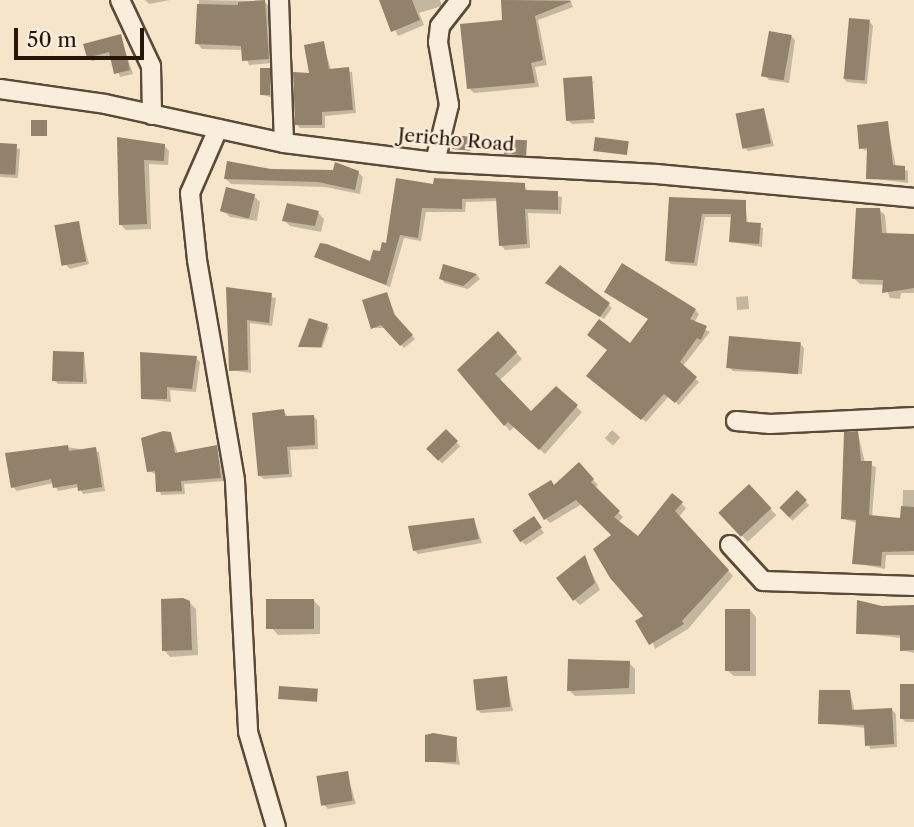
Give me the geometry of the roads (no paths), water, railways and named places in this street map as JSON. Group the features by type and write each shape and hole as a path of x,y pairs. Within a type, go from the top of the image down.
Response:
{"street":[{"path":"120,0 151,66 152,115"},
{"path":"279,0 284,143"},
{"path":"435,162 449,105 438,41 440,26 460,0"},
{"name":"Jericho Road","path":"0,89 152,115 284,143 435,162 657,174 914,198"},
{"path":"218,129 190,193 197,260 235,481 248,732 276,827"},
{"path":"736,421 770,424 914,417"},
{"path":"730,545 763,581 914,586"}]}
